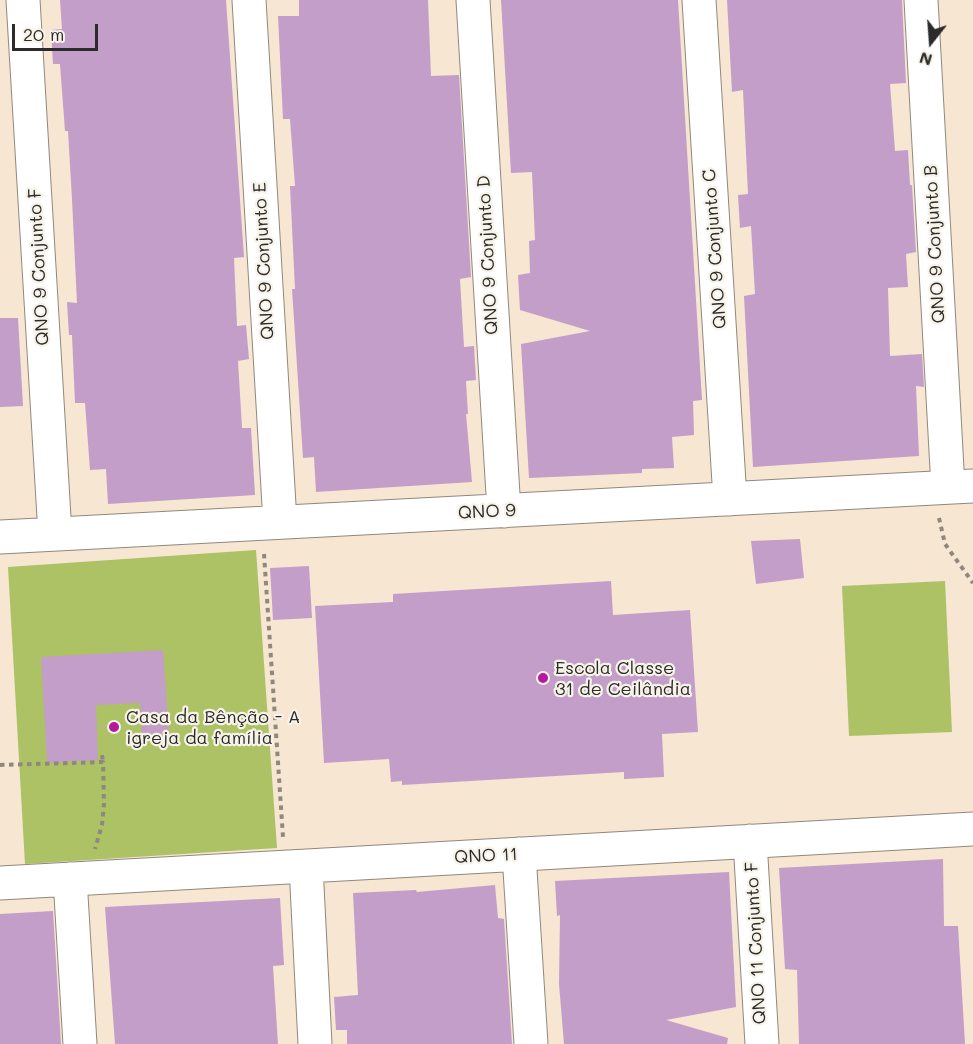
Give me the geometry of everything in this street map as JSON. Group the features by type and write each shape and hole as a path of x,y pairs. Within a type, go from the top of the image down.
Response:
{"street":[{"name":"QNO 9 Conjunto F","path":"23,0 55,534"},
{"name":"QNO 9 Conjunto E","path":"249,0 271,523"},
{"name":"QNO 9 Conjunto D","path":"473,0 504,511"},
{"name":"QNO 9 Conjunto C","path":"699,0 730,499"},
{"name":"QNO 9 Conjunto B","path":"921,0 951,487"},
{"name":"QNO 9","path":"0,537 951,487"},
{"name":"QNO 11","path":"0,883 973,829"},
{"name":"QNO 11 Conjunto F","path":"750,841 762,1044"},
{"path":"519,854 531,1044"},
{"path":"296,867 315,1044"},
{"path":"78,879 80,1044"}],"path":[{"path":"951,487 945,544 973,583"},
{"path":"271,523 296,867"},
{"path":"78,879 102,825 104,804 102,755"},
{"path":"0,765 103,762"}],"green space":[{"path":"256,550 277,848 25,864 8,567"},
{"path":"945,581 952,732 849,736 842,586"}],"building":[{"path":"60,0 226,0 244,257 234,258 237,326 246,325 249,359 238,361 242,428 251,428 255,495 108,504 106,469 90,470 85,403 75,403 72,335 69,335 67,302 77,303 68,131 65,131 60,64 53,64 51,30 62,29"},
{"path":"299,0 428,0 431,76 459,75 471,277 460,279 464,347 474,346 476,380 466,381 468,414 466,414 472,482 316,492 314,457 303,458 292,289 295,289 290,186 295,186 290,119 283,119 278,16 299,16"},
{"path":"501,0 678,0 702,400 693,401 694,435 672,437 674,468 642,469 642,473 529,478 521,344 590,331 520,310 518,275 530,273 529,241 535,240 532,172 511,173"},
{"path":"727,0 902,0 906,83 890,84 895,151 908,150 916,252 906,254 908,287 888,288 890,356 922,354 924,387 916,386 919,456 753,467 744,296 755,294 751,226 740,228 738,195 748,194 743,90 732,92"},
{"path":"0,318 18,318 23,406 0,407"},
{"path":"800,539 804,578 756,584 751,541"},
{"path":"309,566 312,618 273,620 270,568"},
{"path":"611,581 613,615 690,610 698,732 662,734 664,777 624,779 624,772 402,785 402,781 391,782 389,759 324,763 315,606 393,602 393,594"},
{"path":"163,650 169,734 142,735 140,703 96,705 98,760 47,763 41,657"},
{"path":"943,859 944,926 958,926 965,1044 799,1044 797,970 785,969 779,868"},
{"path":"729,872 736,1007 666,1020 728,1038 727,1044 564,1044 559,984 560,915 557,916 555,881"},
{"path":"495,885 498,918 504,919 512,1044 347,1044 347,1030 336,1030 334,997 358,995 353,893 416,890 417,892"},
{"path":"280,898 284,965 273,966 278,1044 115,1044 105,907"},
{"path":"53,911 61,1044 0,1044 0,914"}],"place":[{"name":"Escola Classe 31 de Ceilândia","path":"543,678"},
{"name":"Casa da Bênção - A igreja da família","path":"114,727"}]}
